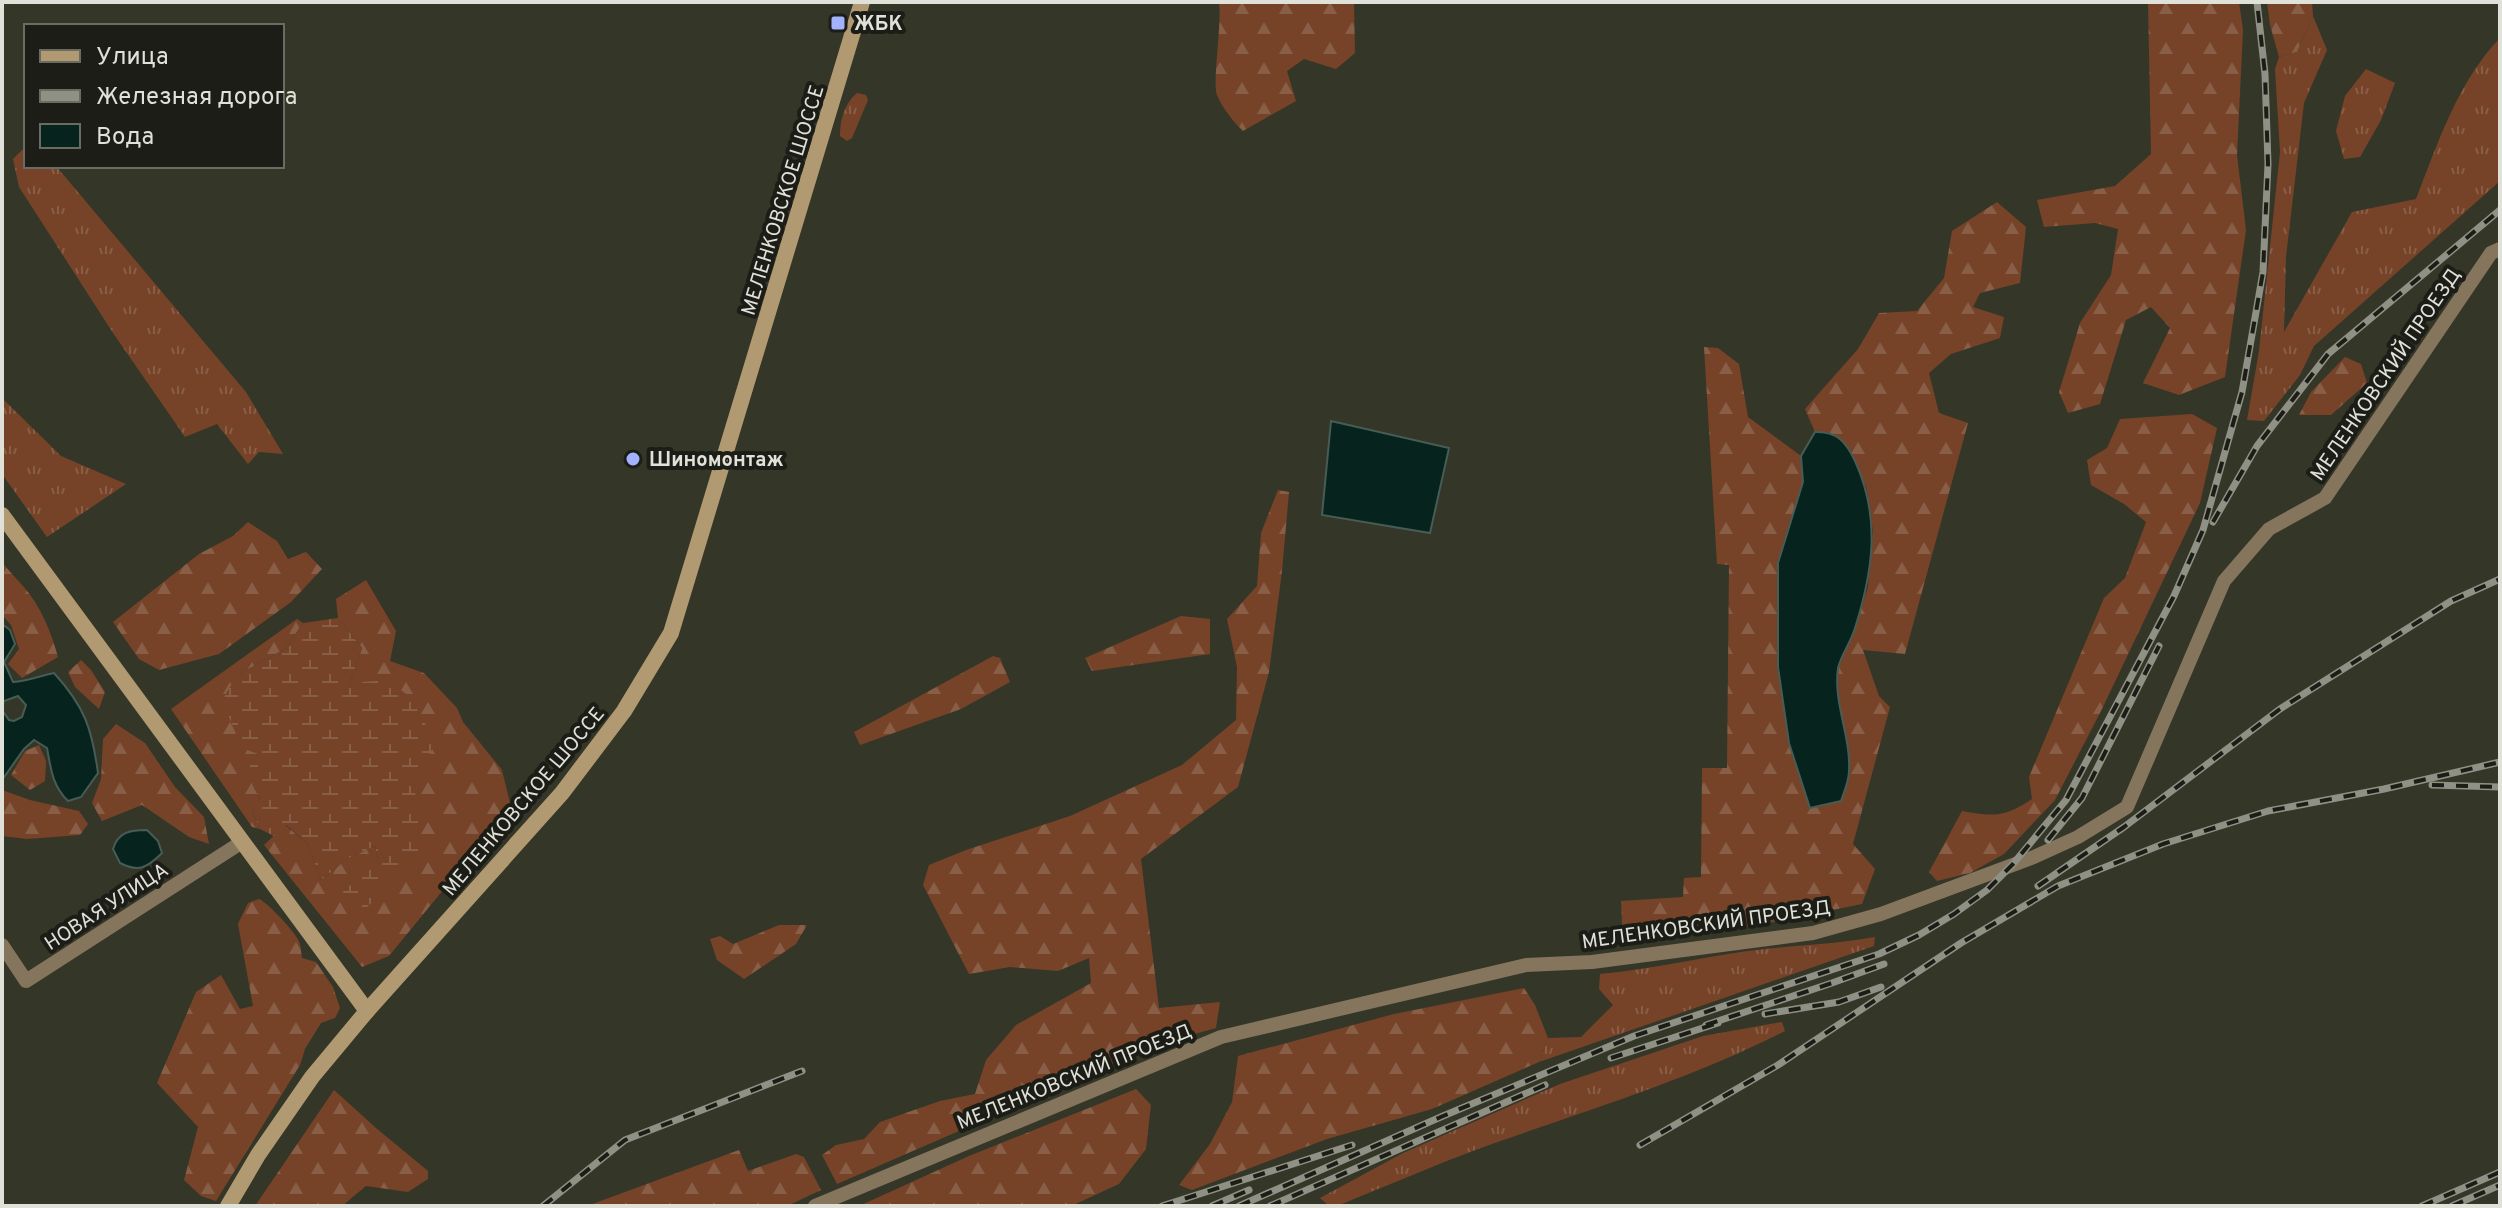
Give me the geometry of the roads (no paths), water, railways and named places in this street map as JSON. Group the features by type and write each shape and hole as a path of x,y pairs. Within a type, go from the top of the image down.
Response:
{"main road":[{"name":"МЕЛЕНКОВСКОЕ ШОССЕ","path":"228,1206 258,1155 312,1077 562,793 624,711 671,633 862,2"},
{"path":"2,515 367,1011"}],"street":[{"name":"МЕЛЕНКОВСКИЙ ПРОЕЗД","path":"815,1206 1221,1037 1526,965 1592,962 1813,933 1881,914 2034,857 2078,837 2127,807 2224,581 2269,529 2325,498 2491,253 2500,249"},
{"name":"НОВАЯ УЛИЦА","path":"2,945 26,981 242,842"}],"water":[{"path":"1331,421 1449,448 1430,533 1322,515"},
{"path":"1815,432 1829,433 1840,439 1855,461 1868,503 1872,544 1861,607 1838,668 1838,694 1849,758 1848,779 1841,801 1810,808 1789,743 1778,667 1778,563 1803,482 1801,456"},
{"path":"2,624 10,630 15,644 4,662 13,682 54,673 80,708 93,744 98,773 81,797 68,801 63,795 53,776 47,748 34,740 2,780 2,710 9,720 14,721 22,717 26,705 18,696 4,701 2,707"},
{"path":"147,830 158,841 162,853 143,867 133,868 120,863 113,849 118,839 130,832"}],"railway":[{"path":"1239,1206 1634,1036 1879,954 1954,914 1987,890 2013,864 2066,800 2174,596 2203,530 2242,392 2263,272 2268,164 2265,74 2257,2"},
{"path":"2213,522 2257,446 2328,354 2500,210"},
{"path":"2038,886 2124,827 2280,709 2451,601 2500,579"},
{"path":"2048,840 2082,798 2159,646"},
{"path":"1640,1145 1778,1065 1961,943 2058,886 2163,844 2268,811 2384,789 2500,762"},
{"path":"2432,785 2500,787"},
{"path":"1706,1025 1884,964"},
{"path":"1765,1014 1839,1002 1881,987"},
{"path":"1611,1058 1718,1023"},
{"path":"543,1206 625,1140 802,1071"},
{"path":"1270,1206 1545,1085"},
{"path":"1162,1206 1352,1145"},
{"path":"2422,1206 2500,1172"},
{"path":"2452,1206 2500,1185"},
{"path":"1212,1206 1249,1190"}],"place":[{"name":"ЖБК","path":"838,23"},
{"name":"Шиномонтаж","path":"633,459"}]}
